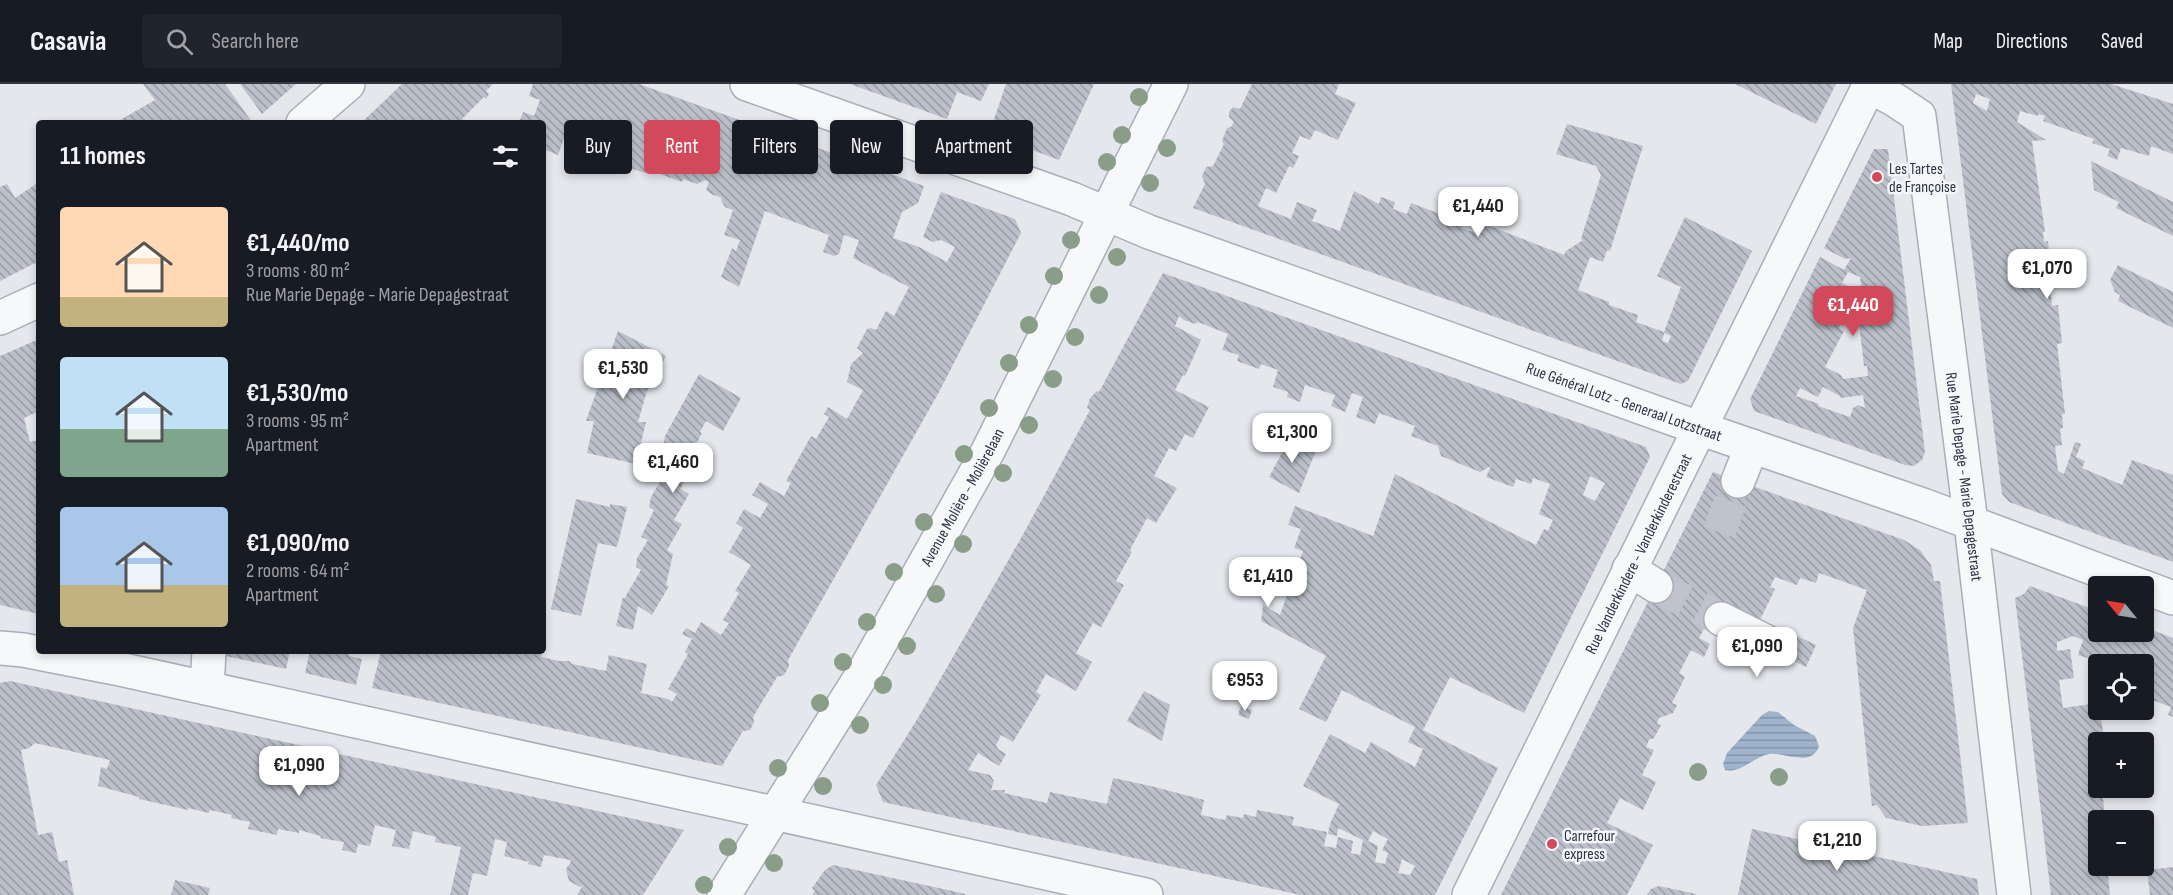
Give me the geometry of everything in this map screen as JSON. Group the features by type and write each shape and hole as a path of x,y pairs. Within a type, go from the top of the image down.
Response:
{"street":[{"path":"306,120 348,84"},
{"name":"Rue Général Lotz - Generaal Lotzstraat","path":"747,84 1061,195 1160,236 1971,523 2113,576"},
{"name":"Avenue Molière - Molièrelaan","path":"724,895 865,670 988,451 1171,84"},
{"name":"Rue Vanderkindere - Vanderkinderestraat","path":"1469,895 1642,578 1699,428 1869,85"},
{"name":"Rue Marie Depage - Marie Depagestraat","path":"1869,85 1919,116 1971,523 2014,895"},
{"path":"0,318 36,301"},
{"path":"1738,481 1752,446"},
{"name":"Rue Général Lotz - Generaal Lotzstraat","path":"2154,591 2173,598"},
{"path":"1720,619 1771,644"},
{"path":"4,646 36,650"},
{"path":"74,654 143,662 207,688 1146,895"},
{"path":"207,688 209,654"}],"water":[{"path":"1769,711 1778,712 1794,725 1815,736 1819,746 1815,753 1804,758 1769,754 1736,770 1725,770 1723,764 1727,753 1762,715"}],"building":[{"path":"143,84 225,84 251,120 120,120 155,100"},
{"path":"240,84 296,84 262,114"},
{"path":"402,84 493,84 486,91 489,94 486,99 484,97 463,120 364,120"},
{"path":"533,84 639,84 740,120 732,120 732,174 818,174 818,148 830,152 830,174 890,174 924,186 918,203 902,212 893,238 919,247 947,262 955,247 941,240 933,242 923,237 941,192 1015,219 1021,233 939,392 788,660 789,666 784,675 777,677 753,717 754,722 750,730 743,731 722,766 372,688 380,654 542,654 541,657 569,661 572,664 606,671 609,655 647,664 641,693 672,702 677,694 668,689 688,654 685,652 692,639 682,634 686,628 695,633 701,622 721,635 729,623 723,620 739,593 735,591 751,565 729,552 743,528 736,523 744,509 760,518 768,504 752,495 760,482 784,496 791,483 786,481 811,436 816,439 829,417 824,414 828,407 847,419 863,390 847,382 851,364 863,353 857,348 867,329 876,330 886,311 894,316 909,287 853,258 859,240 844,235 839,254 834,256 823,252 829,235 765,211 739,287 721,277 732,248 736,251 740,240 724,235 733,210 725,207 722,198 706,190 709,182 705,180 697,184 683,179 682,182 660,174 720,174 720,120 644,120 644,173 632,169 632,120 564,120 564,138 558,155 546,150 546,120 520,120 523,112 534,116 540,100 529,96"},
{"path":"850,84 989,84 981,101 957,92 947,119"},
{"path":"1006,84 1094,84 1059,160 1033,150 1033,120 994,120"},
{"path":"1252,84 1339,84 1335,94 1356,103 1338,140 1315,130 1310,140 1300,136 1292,153 1299,156 1293,168 1289,166 1276,193 1266,188 1258,206 1291,219 1297,202 1317,210 1312,221 1340,231 1354,191 1379,204 1381,197 1395,202 1393,209 1407,214 1411,203 1464,223 1462,228 1478,234 1482,223 1564,255 1566,251 1583,240 1581,239 1601,175 1596,166 1556,154 1567,124 1643,146 1610,251 1607,250 1603,262 1590,257 1578,290 1609,302 1609,305 1638,315 1636,322 1664,332 1681,287 1657,276 1685,217 1752,251 1688,381 1681,384 1193,208 1205,184 1202,176 1206,167 1213,166 1224,144 1222,141 1227,128 1231,127 1234,122 1229,117 1229,112 1233,107 1240,109","holes":["1664,333 1671,336 1668,343 1662,341"]},
{"path":"1735,84 1836,84 1816,124"},
{"path":"1951,84 2111,84 2173,104 2173,154 2151,146 2149,156 2121,148 2117,160 2107,156 2110,149 2092,143 2094,139 2043,121 2045,116 2020,111 2017,122 2046,140 2032,141 2045,232 2043,232 2044,242 2048,241 2053,286 2050,286 2052,306 2058,305 2062,343 2057,344 2065,414 2062,414 2063,428 2060,429 2062,445 2055,446 2058,471 2064,474 2075,442 2081,444 2076,457 2085,461 2082,468 2122,485 2132,460 2173,475 2173,562 2009,502 2002,494","holes":["1976,94 1990,99 1987,111 1973,103"]},
{"path":"1874,149 1888,149 1925,452 1922,460 1914,466 1905,465 1754,411 1750,399 1820,257 1844,270 1851,258 1845,259 1824,248","holes":["1848,272 1860,277 1862,291 1842,283","1850,304 1857,306 1864,366 1867,366 1868,376 1843,379 1841,375 1825,367 1844,331 1839,328","1823,387 1840,398 1863,395 1865,408 1858,405 1853,408 1850,417 1796,396 1800,388 1818,397"]},
{"path":"2091,161 2173,202 2173,236 2116,208 2119,202 2094,190"},
{"path":"7,184 15,198 36,184 36,263 0,281 0,187"},
{"path":"2118,265 2173,292 2173,328 2118,301 2120,295 2115,292 2110,280"},
{"path":"1163,273 1646,447 1650,457 1524,713 1450,677 1423,730 1498,768 1435,895 1300,895 883,802 876,785 918,718 1025,531 1090,410 1087,408 1090,398 1097,391 1099,392","holes":["1179,316 1184,320 1195,324 1198,322 1228,334 1222,350 1239,355 1237,361 1259,369 1261,364 1278,370 1273,387 1288,392 1287,397 1300,402 1305,385 1335,395 1331,406 1345,412 1352,393 1363,397 1356,417 1375,424 1379,413 1415,426 1411,436 1438,446 1441,456 1480,472 1491,466 1486,477 1513,487 1516,479 1531,484 1533,478 1550,484 1539,514 1553,520 1548,531 1544,529 1536,545 1395,474 1373,536 1295,506 1288,525 1301,529 1294,548 1303,551 1280,615 1263,605 1261,621 1326,656 1299,709 1326,722 1342,690 1415,727 1408,742 1423,749 1415,767 1371,742 1365,753 1330,734 1303,786 1339,804 1328,834 1337,836 1338,828 1363,840 1360,855 1351,853 1353,841 1338,837 1336,848 1324,846 1327,832 1292,825 1294,817 1257,810 1256,817 1244,814 1243,818 1227,815 1225,820 1201,815 1204,800 1113,778 1107,804 1050,792 1047,803 1004,793 1005,790 991,790 994,781 990,775 968,770 978,753 999,766 1006,754 996,745 1001,735 1013,742 1041,695 1036,692 1046,674 1076,691 1092,662 1076,653 1093,623 1101,627 1124,585 1116,581 1147,518 1156,523 1177,488 1154,476 1169,448 1176,451 1185,434 1193,438 1209,407 1175,390 1183,375 1185,376 1201,340 1175,326","1590,476 1605,483 1595,501 1583,495","1373,831 1388,839 1382,850 1388,853 1385,864 1375,862 1378,846 1368,841","1402,859 1415,866 1410,875 1398,873"]},
{"path":"618,331 666,356 647,391 638,422 646,422 636,464 587,453 594,421 586,421"},
{"path":"36,340 36,412 24,418 30,442 36,441 36,613 0,605 0,356"},
{"path":"699,374 741,398 723,431 706,421 688,459 696,463 680,489 689,494 674,520 682,524 667,550 673,554 666,585 669,586 652,615 638,606 633,630 616,626 623,597 624,599 641,570 636,567 637,558 648,540 641,537 654,510 649,507 651,497 661,480 655,476 658,466 668,450 663,447 665,436"},
{"path":"1281,435 1315,453 1299,493 1269,477 1284,449 1276,445"},
{"path":"1713,472 1904,540 1920,550 1931,565 1934,581 1940,581 1968,823 1922,826 1886,818 1877,805 1872,806 1853,628 1867,590 1819,573 1816,583 1800,578 1797,585 1775,577 1770,587 1775,589 1759,622 1714,632 1705,627 1699,638 1710,644 1704,657 1691,650 1679,673 1685,677 1672,703 1677,705 1673,713 1659,718 1657,724 1661,725 1646,747 1654,750 1642,775 1656,782 1643,810 1620,798 1607,823 1653,845 1627,895 1501,895"},
{"path":"576,499 610,507 610,504 627,507 617,547 598,543 581,616 551,609"},
{"path":"2030,586 2088,607 2088,642 2154,642 2154,631 2173,638 2173,717 2168,715 2171,707 2154,701 2154,654 2088,654 2088,658 2078,655 2083,640 2073,636 2057,642 2057,651 2070,649 2074,678 2059,680 2063,708 2088,704 2088,720 2101,720 2103,732 2088,732 2088,798 2103,798 2104,810 2088,810 2088,876 2108,876 2110,895 2051,895 2015,598 2024,594"},
{"path":"1795,635 1816,645 1806,667 1786,657"},
{"path":"221,654 289,654 286,669"},
{"path":"309,654 349,654 349,656 362,659 356,685 305,673"},
{"path":"10,681 684,830 643,895 577,895 583,885 580,887 569,881 566,869 570,860 544,855 541,867 528,864 529,862 504,856 507,842 495,839 487,876 473,873 468,895 450,895 461,847 435,842 436,837 413,831 409,849 392,846 396,830 375,825 370,846 358,844 356,853 342,850 344,842 320,838 321,836 299,830 299,833 278,829 277,835 248,829 250,822 231,818 232,815 210,810 209,813 188,808 188,810 139,799 139,797 98,786 101,767 107,769 110,760 35,743 21,750 38,835 52,832 59,862 67,860 74,895 0,895 0,683"},
{"path":"1144,691 1170,705 1162,741 1127,721"},
{"path":"1241,706 1252,710 1249,719 1238,715"},
{"path":"1752,829 1977,879 1979,895 1738,895"},
{"path":"833,865 966,894 812,895 815,891 812,888 825,870"},
{"path":"2173,867 2173,895 2150,895 2148,876 2154,876 2154,869"},
{"path":"175,880 210,888 208,895 171,895"},
{"path":"1659,886 1696,895 1647,895 1651,889"}],"tunnel":[{"path":"1719,532 1738,481"},
{"path":"1656,586 1721,619"}],"place":[{"name":"Les Tartes de Françoise","path":"1877,177"},
{"name":"Carrefour express","path":"1552,844"}]}
